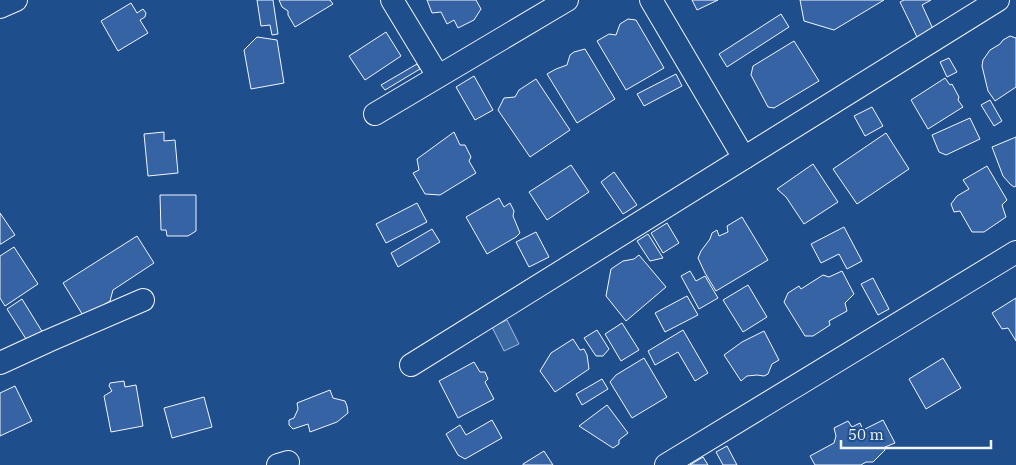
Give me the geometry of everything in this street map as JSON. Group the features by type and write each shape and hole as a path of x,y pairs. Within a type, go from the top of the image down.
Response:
{"street":[{"path":"0,7 16,0"},
{"path":"392,0 438,76"},
{"path":"375,114 567,0"},
{"path":"651,0 744,158"},
{"path":"411,365 998,0"},
{"path":"666,465 1016,252"},
{"path":"0,363 143,300"}],"water":[{"path":"507,320 519,344 504,351 492,327"}],"building":[{"path":"257,0 273,0 278,34 272,35 270,25 261,26"},
{"path":"279,0 330,0 333,4 295,27 288,15 288,11 282,7"},
{"path":"427,0 476,0 481,9 474,20 458,28 454,20 447,24 441,12 432,13"},
{"path":"692,0 718,0 697,10"},
{"path":"800,0 884,0 834,30 804,21"},
{"path":"904,0 931,0 922,5 933,29 917,37 900,2"},
{"path":"131,3 137,13 143,9 146,13 145,17 140,20 148,33 118,51 101,21"},
{"path":"781,14 789,27 727,67 719,54"},
{"path":"628,19 636,20 664,68 626,90 597,41 609,34 616,35 620,24"},
{"path":"386,32 401,56 365,80 349,56"},
{"path":"1010,36 1016,38 1016,87 995,101 988,91 982,66 983,60 990,50"},
{"path":"257,37 277,40 284,83 251,89 244,50"},
{"path":"794,41 819,81 774,108 768,107 751,75 753,66"},
{"path":"585,49 615,99 577,123 547,74 567,65 570,55 574,52"},
{"path":"949,58 957,72 947,77 940,62"},
{"path":"417,64 420,69 385,90 381,85"},
{"path":"676,74 682,86 644,106 637,94"},
{"path":"474,76 493,110 475,120 456,87"},
{"path":"945,78 950,85 952,84 963,107 928,129 911,100"},
{"path":"536,79 570,130 530,157 498,110 504,98 515,97 519,90"},
{"path":"990,100 1002,121 994,126 981,105"},
{"path":"872,107 883,126 865,136 854,116"},
{"path":"970,118 980,139 946,155 939,152 932,135"},
{"path":"164,132 164,141 175,140 178,173 148,176 144,134"},
{"path":"454,132 460,145 465,145 471,157 469,161 476,173 440,195 425,194 413,173 419,170 417,159"},
{"path":"886,133 909,169 857,204 833,169"},
{"path":"1016,137 1016,186 1014,187 1003,176 992,147"},
{"path":"813,164 838,202 804,224 786,197 777,189"},
{"path":"571,165 589,192 547,220 529,192"},
{"path":"987,166 1007,200 1002,205 1006,217 984,232 972,232 960,211 954,212 951,204 957,196 969,189 963,180"},
{"path":"614,172 637,205 623,214 601,182"},
{"path":"160,195 196,195 196,231 188,236 167,236 166,230 161,230"},
{"path":"499,198 504,207 510,203 520,233 487,254 466,217"},
{"path":"417,203 427,222 386,243 376,224"},
{"path":"0,213 15,235 1,244 0,244"},
{"path":"742,217 768,260 716,291 698,258 712,233 717,230 719,236 728,232 727,226"},
{"path":"667,223 679,243 663,253 651,233"},
{"path":"844,227 862,261 847,269 839,254 821,263 811,244"},
{"path":"432,229 440,242 398,267 391,253"},
{"path":"536,232 549,257 529,267 516,242"},
{"path":"648,234 663,258 650,261 637,241"},
{"path":"137,236 154,263 113,290 110,301 84,317 63,283"},
{"path":"14,247 38,284 5,306 0,298 0,256"},
{"path":"639,255 666,287 626,321 606,296 611,269 623,261 634,259"},
{"path":"690,271 696,281 705,276 718,298 699,309 681,276"},
{"path":"842,271 854,294 845,303 847,311 829,321 830,325 813,336 805,336 784,302 788,293 799,286 801,289 823,275 829,277"},
{"path":"873,278 889,309 878,315 861,284"},
{"path":"748,285 767,317 743,332 723,300"},
{"path":"687,296 698,315 665,332 655,313"},
{"path":"1016,298 1016,341 1008,328 1002,329 992,313"},
{"path":"22,299 43,333 26,339 7,309"},
{"path":"622,323 639,350 621,361 605,334"},
{"path":"597,330 609,349 603,356 596,356 584,338"},
{"path":"683,330 708,373 695,381 678,352 655,365 648,351"},
{"path":"764,331 779,360 772,364 768,374 764,376 747,376 741,381 724,355 742,342"},
{"path":"573,339 580,350 584,349 589,369 555,392 540,371 551,353"},
{"path":"644,358 667,397 632,418 610,382 616,375"},
{"path":"943,358 961,388 926,409 909,379"},
{"path":"474,362 480,372 485,372 488,379 485,382 494,399 458,418 439,381"},
{"path":"602,379 608,389 582,405 576,394"},
{"path":"124,381 125,387 136,385 143,426 111,432 104,396 112,391 109,386 110,383"},
{"path":"15,386 32,421 0,436 0,393"},
{"path":"330,390 333,398 345,401 348,413 337,422 310,432 308,424 293,429 289,425 289,420 294,418 298,409 297,403"},
{"path":"204,397 212,427 172,438 164,408"},
{"path":"607,405 628,433 613,448 579,426"},
{"path":"492,420 502,438 465,459 458,455 446,434 460,425 466,435"},
{"path":"883,420 895,443 885,447 885,450 873,462 866,462 861,465 815,465 810,456 834,443 836,436 834,428 848,421 852,427 860,423 863,430"},
{"path":"727,446 737,465 723,465 716,452"},
{"path":"544,451 553,465 523,465 523,464"},
{"path":"703,457 708,465 690,465"}]}
